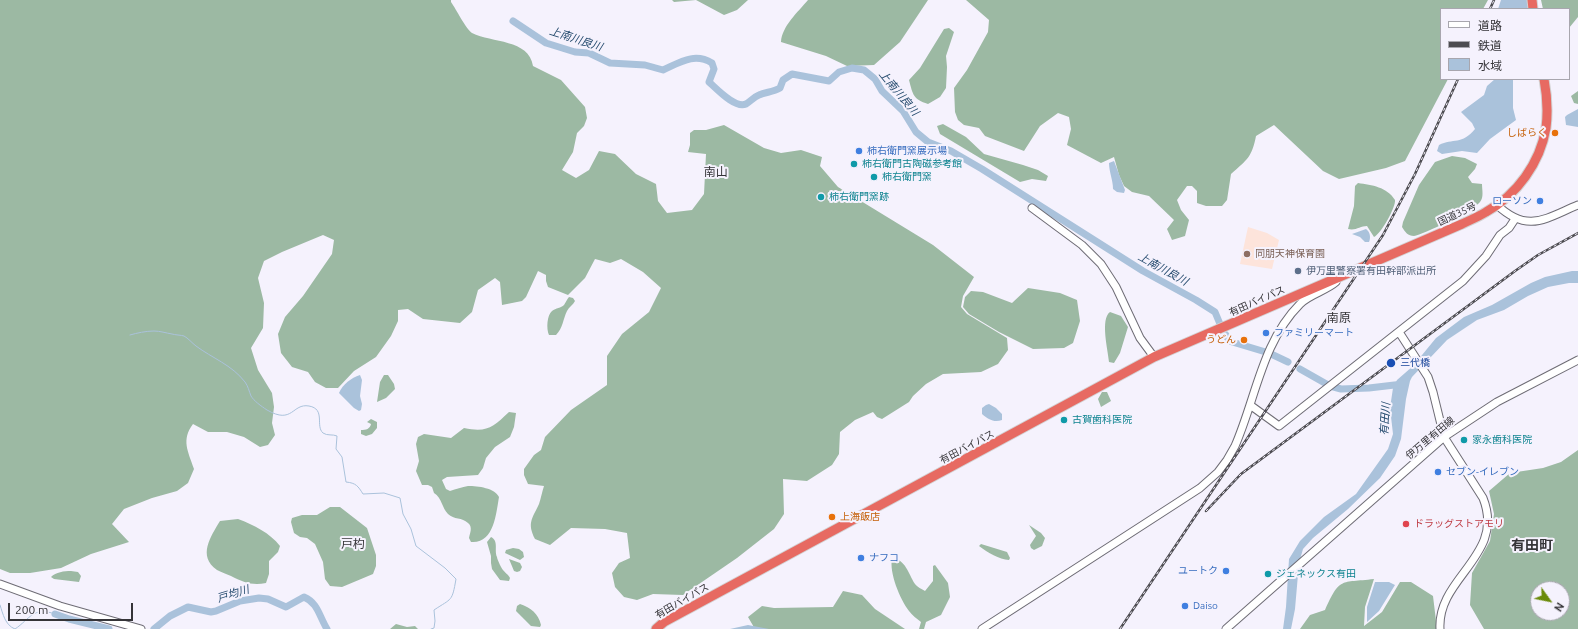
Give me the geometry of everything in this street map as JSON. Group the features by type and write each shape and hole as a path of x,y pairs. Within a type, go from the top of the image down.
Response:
{"highway":[{"name":"国道35号","path":"1294,296 1462,224 1497,205 1520,185 1532,166 1543,140 1546,128 1547,113 1544,80"},
{"name":"有田バイパス","path":"656,629 664,622 1154,357 1294,296"}],"street":[{"path":"1497,205 1505,213 1515,219 1527,222 1537,222 1578,205"},
{"path":"1032,208 1082,244 1102,264 1116,286 1140,338 1154,357"},
{"path":"1250,405 1279,426 1399,332 1473,271 1486,256 1500,235 1515,219"},
{"path":"982,629 1158,517 1210,480 1228,460 1235,446 1270,347 1289,316 1302,303 1335,283 1341,276"},
{"path":"1289,316 1294,296"},
{"path":"1399,332 1425,372 1433,392 1444,437 1482,498 1486,508 1488,520 1484,542 1443,605 1440,615 1440,629"},
{"name":"伊万里有田線","path":"1226,629 1444,437 1497,402 1578,360"},
{"path":"0,584 60,606 141,629"}],"shaded area":[{"path":"1248,227 1267,233 1279,240 1272,269 1240,264"}],"green space":[{"path":"0,0 451,0 464,23 472,33 517,46 525,51 530,57 533,66 561,80 585,107 587,118 584,126 577,133 573,152 562,170 576,178 589,170 599,151 615,154 636,174 656,184 658,201 667,213 692,210 704,194 706,154 688,152 690,145 690,133 694,130 706,130 724,125 764,148 781,153 801,150 822,157 820,166 838,187 933,245 974,277 963,296 961,307 967,314 1007,338 1008,350 998,364 981,372 943,374 926,384 913,396 909,402 882,419 877,417 873,412 855,420 840,432 839,454 832,465 807,481 783,479 784,514 774,529 737,558 683,595 653,594 637,600 624,597 615,587 612,573 619,563 630,558 627,533 605,529 571,528 550,545 535,539 531,529 531,521 539,504 544,486 528,484 524,475 524,469 534,455 541,450 545,437 571,410 607,385 607,356 622,334 649,312 661,288 643,272 621,259 610,263 595,259 585,278 568,295 548,287 546,275 538,271 526,297 522,301 502,305 500,282 495,278 478,290 472,312 460,323 423,319 408,309 398,310 398,321 391,336 376,357 354,371 338,388 326,388 315,382 308,372 292,367 281,353 278,334 285,317 303,296 332,254 334,240 323,235 264,261 258,278 264,303 263,328 251,348 258,370 272,393 274,407 272,423 275,435 268,445 260,447 244,437 227,432 208,432 193,424 189,430 186,441 194,469 188,483 177,491 152,498 124,509 112,524 129,542 91,554 61,568 30,573 10,573 0,569"},
{"path":"672,0 696,0 674,2"},
{"path":"696,0 748,0 737,10 724,15"},
{"path":"808,0 928,0 900,42 874,65 847,66 826,56 781,42 787,25"},
{"path":"966,0 1488,0 1484,8 1440,8 1440,80 1447,80 1405,161 1386,168 1339,179 1323,171 1274,125 1256,136 1251,154 1231,174 1227,200 1222,206 1206,206 1197,203 1197,191 1192,186 1187,186 1177,200 1181,210 1189,220 1185,236 1172,240 1167,229 1174,220 1149,196 1132,192 1124,186 1114,157 1101,163 1067,145 1071,129 1069,117 1058,113 1040,126 1024,151 985,136 979,128 964,125 958,120 955,112 954,88 967,70 988,32 989,20"},
{"path":"1541,0 1578,0 1578,17 1570,27 1570,8 1543,8"},
{"path":"949,28 954,32 946,56 946,88 940,97 928,104 914,96 909,80 920,68 944,29"},
{"path":"1578,91 1578,104 1574,103 1571,96"},
{"path":"943,124 966,137 984,154 1038,170 1048,176 1046,181 1032,179 1020,182 940,134 937,126"},
{"path":"1452,156 1465,158 1477,164 1475,169 1468,177 1472,183 1482,184 1482,196 1480,202 1459,216 1438,227 1419,235 1412,236 1408,234 1402,227 1403,222 1419,185 1435,162"},
{"path":"1358,183 1383,189 1395,200 1388,220 1374,237 1367,226 1348,229 1354,206 1355,186"},
{"path":"1028,288 1060,293 1077,300 1080,321 1073,343 1064,348 1033,349 999,332 969,314 963,307 965,297 971,291 983,292 1012,303"},
{"path":"569,297 573,298 575,301 567,311 556,335 549,335 548,322 550,313 564,305"},
{"path":"1110,312 1121,316 1128,327 1120,353 1114,363 1109,362 1105,335 1105,321"},
{"path":"384,375 388,375 394,384 395,389 386,398 377,402 380,382"},
{"path":"1102,392 1107,392 1111,401 1101,407 1098,399"},
{"path":"509,412 516,413 514,427 510,437 495,447 486,458 483,468 478,475 447,477 442,480 446,489 450,491 461,487 476,486 494,491 499,497 495,519 489,533 485,538 479,541 471,542 469,538 471,530 470,525 466,521 450,516 444,509 437,495 434,493 432,487 422,485 416,471 419,461 416,444 418,437 424,434 451,438 464,428 478,430 489,428"},
{"path":"371,419 377,422 377,428 372,434 366,436 361,434 361,430 370,427 371,424 367,422"},
{"path":"1578,450 1578,629 1484,629 1470,605 1472,573 1490,541 1494,514 1489,491 1510,473 1543,468 1561,462"},
{"path":"330,507 340,507 367,528 376,555 376,566 373,574 342,587 330,586 325,579 323,562 315,544 307,538 300,537 294,533 291,522 292,518 302,515 317,515"},
{"path":"238,519 261,530 276,541 280,546 278,552 269,561 269,574 266,583 252,584 240,580 217,570 208,559 207,552 210,539 220,521"},
{"path":"1029,525 1041,533 1045,538 1042,546 1034,550 1030,545 1036,536"},
{"path":"491,537 496,543 496,554 503,570 510,578 509,581 500,580 492,569 491,556 487,542"},
{"path":"981,544 1007,552 1010,558 1009,560 990,553 979,546"},
{"path":"513,548 519,549 523,552 524,557 520,560 505,553 506,550"},
{"path":"892,558 901,561 904,564 915,584 925,591 933,581 933,566 935,565 948,583 950,597 941,615 926,622 924,629 919,629 921,622 909,611 902,600 892,571"},
{"path":"509,559 520,563 522,567 520,571 514,571"},
{"path":"60,572 78,572 81,576 79,582 54,579 51,577"},
{"path":"1374,579 1365,607 1364,626 1382,612 1400,582 1411,582 1433,596 1437,629 1300,629 1310,615 1325,610 1334,592 1342,584"},
{"path":"843,591 862,595 875,609 905,629 755,629 748,617 762,606 774,608 833,607"},
{"path":"520,604 528,607 536,614 540,621 540,627 531,626 516,611 517,606"},
{"path":"396,624 407,627 415,626 418,629 390,629"}],"water":[{"path":"1501,0 1529,0 1529,8 1498,8"},
{"path":"1494,80 1513,80 1513,108 1516,120 1490,139 1477,153 1462,151 1442,154 1437,151 1439,145 1462,139 1475,129 1472,123 1461,112 1484,95 1487,86"},
{"path":"1578,109 1578,127 1566,125 1565,117"},
{"path":"1114,161 1125,190 1124,193 1117,192 1113,189 1109,163"},
{"path":"1366,229 1370,235 1369,242 1365,242 1360,237 1352,234"},
{"path":"1578,271 1578,283 1548,287 1528,296 1504,310 1477,320 1447,340 1412,377 1406,399 1401,439 1395,456 1380,478 1348,509 1313,538 1303,549 1299,563 1295,609 1291,629 1283,629 1289,559 1300,541 1324,517 1356,494 1388,449 1393,434 1390,408 1393,388 1397,380 1413,366 1436,338 1464,317 1492,305 1531,283 1545,277"},
{"path":"360,375 362,380 360,396 362,404 361,410 359,411 339,393 348,382"},
{"path":"989,404 1002,414 1002,420 991,420 982,414 982,408"},
{"path":"1375,582 1389,582 1395,585 1379,611 1367,622 1367,607"},
{"path":"748,625 769,629 730,629"}],"waterway":[{"name":"上南川良川","path":"513,21 546,43 575,52 589,53 610,63 645,65 663,70 687,60 699,58 705,60 712,63 714,69 709,82 726,98 742,105 759,95 780,88 783,80 792,74 829,81 839,72 852,68 864,70 875,79 882,91 903,111 916,132 928,142 951,151 982,169 1143,271 1196,300 1215,312 1220,324"},
{"path":"130,335 154,331 184,336 240,376 247,385 252,398 267,410 282,415 287,415 303,406 309,406 317,410 323,433 337,436 336,449 342,457 346,482 356,485 363,494 384,493 400,498 403,514 411,529 416,546 445,568 456,579 450,599 434,610 434,628 431,629"},
{"name":"上南川良川","path":"1226,335 1229,341 1269,353 1288,362"},
{"name":"上南川良川","path":"1300,369 1330,386 1341,389 1369,388 1403,384"},
{"name":"戸均川","path":"154,629 170,616 188,607 211,612 240,601 259,598 268,599 286,607 304,597 309,600 318,610 327,629"},
{"path":"0,605 7,622 15,629 32,615 37,613 48,612 55,614"},
{"name":"戸均川","path":"55,614 109,629"}],"railway":[{"path":"1490,8 1494,0"},
{"path":"1120,629 1383,235 1415,174 1458,80"},
{"path":"1206,511 1241,474 1515,271 1538,255 1578,233"}],"place":[{"name":"しばらく","path":"1555,133"},
{"name":"柿右衛門窯展示場","path":"859,151"},
{"name":"柿右衛門古陶磁参考館","path":"854,164"},
{"name":"柿右衛門窯","path":"874,177"},
{"name":"柿右衛門窯跡","path":"821,197"},
{"name":"ローソン","path":"1540,201"},
{"name":"同朋天神保育園","path":"1247,254"},
{"name":"伊万里警察署有田幹部派出所","path":"1298,271"},
{"name":"ファミリーマート","path":"1266,333"},
{"name":"うどん","path":"1244,340"},
{"name":"三代橋","path":"1391,363"},
{"name":"古賀歯科医院","path":"1064,420"},
{"name":"家永歯科医院","path":"1464,440"},
{"name":"セブン-イレブン","path":"1438,472"},
{"name":"上海飯店","path":"832,517"},
{"name":"ドラッグストアモリ","path":"1406,524"},
{"name":"ナフコ","path":"861,558"},
{"name":"ユートク","path":"1226,571"},
{"name":"ジェネックス有田","path":"1268,574"},
{"name":"Daiso","path":"1185,606"}],"district":[{"name":"南山","path":"716,172"},
{"name":"南原","path":"1339,318"},
{"name":"戸杓","path":"353,544"},
{"name":"有田町","path":"1532,545"}],"water label":[{"name":"有田川","path":"1385,419"}]}
